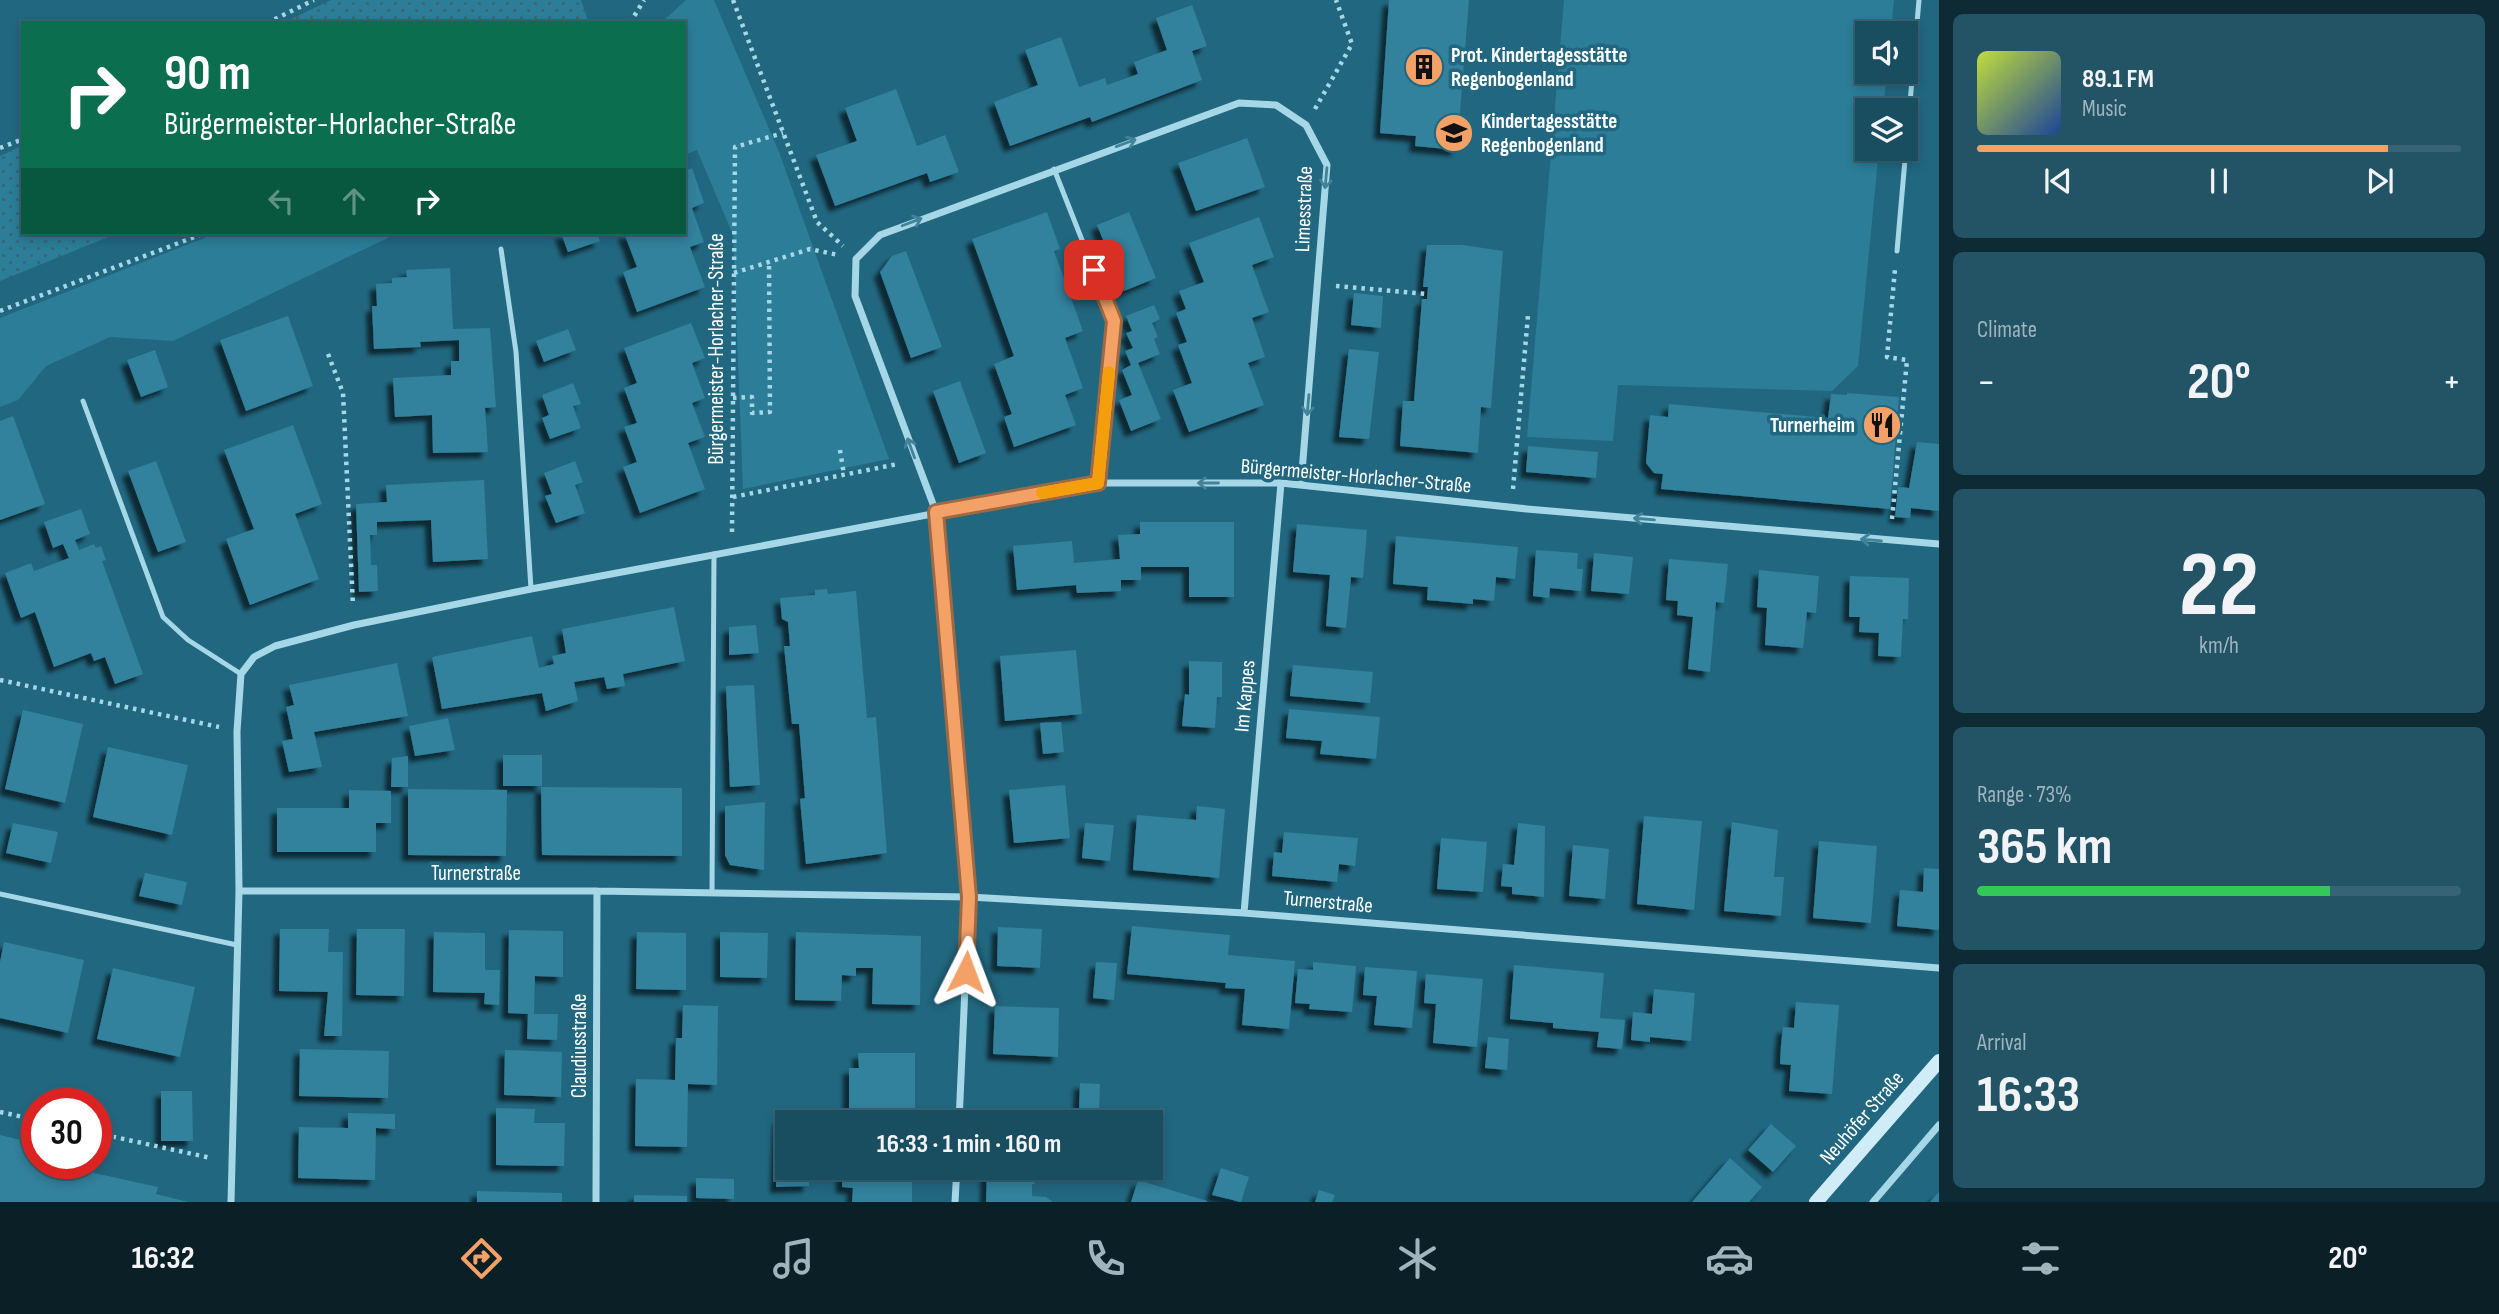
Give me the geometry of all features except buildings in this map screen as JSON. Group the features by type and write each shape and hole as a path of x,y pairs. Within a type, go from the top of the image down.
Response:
{"main road":[{"name":"Neuhöfer Straße","path":"1816,1202 1939,1061"}],"street":[{"name":"Limesstraße","path":"856,258 880,235 1054,169 1239,103 1276,105 1306,125 1327,166 1301,484"},
{"path":"856,258 855,296 936,512 969,897 960,1110"},
{"name":"Bürgermeister-Horlacher-Straße","path":"241,674 254,657 275,646 354,625 732,550 1098,483 1301,484 1512,507 1939,544"},
{"name":"Im Kappes","path":"1244,913 1280,483"},
{"path":"231,1202 239,891 237,731 241,674"},
{"name":"Turnerstraße","path":"239,891 597,891 969,897 1244,913 1939,968"},
{"name":"Claudiusstraße","path":"596,1202 597,891"},
{"path":"1873,1202 1939,1125"},
{"path":"955,1202 956,1180"}],"lane":[{"path":"1897,251 1919,0"},
{"path":"1054,169 1114,321 1098,483"},
{"path":"500,249 516,352 531,589"},
{"path":"83,401 163,617 188,640 241,674"},
{"path":"712,893 714,554"},
{"path":"0,894 237,945"}],"path":[{"path":"271,21 314,0"},
{"path":"631,21 644,0"},
{"path":"733,0 817,222 856,258"},
{"path":"1306,125 1352,44 1336,0"},
{"name":"Bürgermeister-Horlacher-Straße","path":"732,550 735,147 783,133"},
{"path":"0,148 21,140"},
{"path":"0,311 200,235"},
{"path":"734,273 810,249 856,258"},
{"path":"1890,541 1906,360 1887,357 1897,251"},
{"path":"733,398 752,397 752,412 770,412 769,262"},
{"path":"1317,284 1426,294"},
{"path":"1512,507 1528,315"},
{"path":"328,354 343,393 354,625"},
{"path":"840,450 844,475"},
{"path":"733,497 916,461"},
{"path":"0,680 237,731"},
{"path":"0,1112 21,1117"},
{"path":"112,1137 233,1163"}],"shaded area":[{"path":"331,0 581,0 588,21 287,21"},
{"path":"686,0 714,0 779,152 889,459 743,489 733,235 697,150 686,154 686,21 663,21"},
{"path":"1564,0 1894,0 1892,21 1855,21 1855,84 1886,84 1884,98 1855,98 1855,161 1878,161 1858,366 1832,391 1618,385 1613,441 1527,437"},
{"path":"21,146 21,235 113,235 0,281 0,156"},
{"path":"212,235 394,235 173,341 110,337 46,366 18,400 0,407 0,318"}],"slow traffic":[{"path":"1042,493 1098,483 1109,372"}],"place":[{"name":"Prot. Kindertagesstätte Regenbogenland","path":"1424,67"},
{"name":"Kindertagesstätte Regenbogenland","path":"1454,133"},
{"name":"Turnerheim","path":"1882,425"}],"route":[{"path":"966,972 969,897 936,512 1098,483 1114,321 1094,270"}]}
